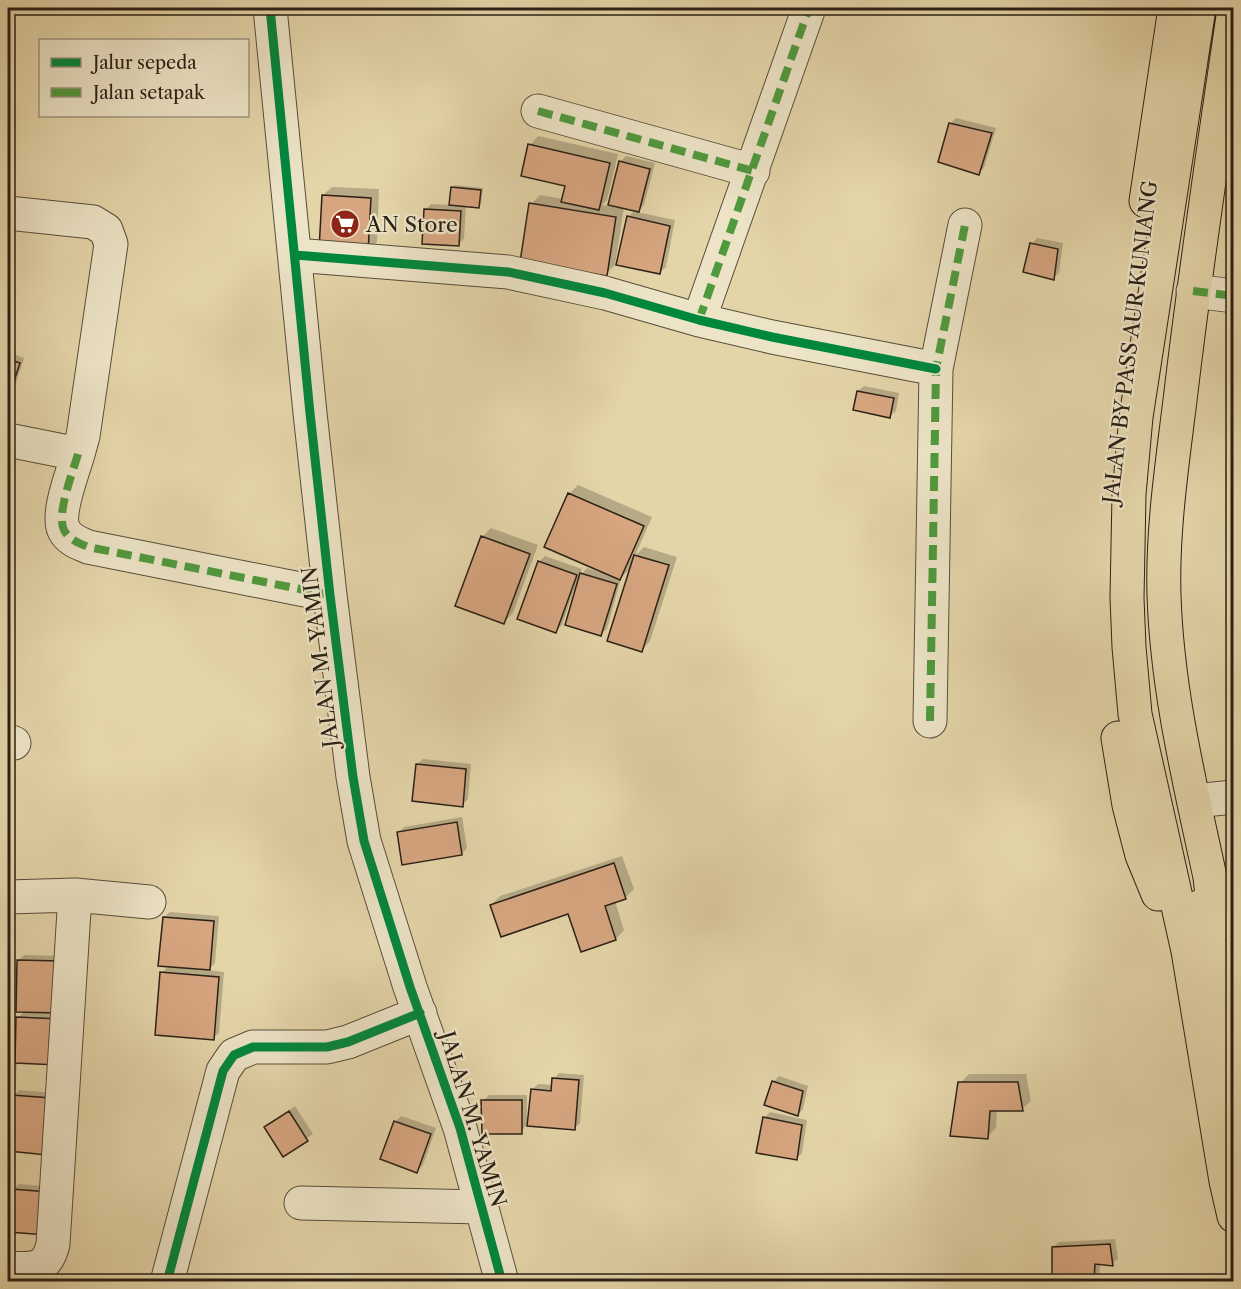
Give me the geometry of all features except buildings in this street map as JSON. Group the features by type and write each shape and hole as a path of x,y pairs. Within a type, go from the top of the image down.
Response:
{"highway":[{"name":"JALAN BY PASS AUR KUNIANG","path":"1174,8 1120,382 1109,515 1106,594 1107,655 1129,805 1142,855 1166,914 1199,949"},
{"name":"JALAN BY PASS AUR KUNIANG","path":"1199,8 1136,417 1129,494 1127,598 1135,714 1233,1070"},
{"name":"JALAN BY PASS AUR KUNIANG","path":"1182,879 1153,711 1143,595 1156,418 1193,151 1217,8"},
{"name":"JALAN BY PASS AUR KUNIANG","path":"1233,10 1193,291 1171,487 1164,594 1170,674 1179,730 1210,877 1212,896 1199,949 1233,1216"}],"street":[{"name":"JALAN M. YAMIN","path":"270,8 309,413 353,777 364,841 390,926 460,1128 502,1281"},
{"path":"699,320 809,8"},
{"path":"538,111 753,171"},
{"path":"8,213 93,222 106,230 111,244 83,436 62,516 64,530 73,540 88,547 330,595"},
{"path":"930,721 936,369 965,225"},
{"path":"295,255 508,272 605,293 699,320 772,337 936,369"},
{"path":"1193,291 1233,296"},
{"path":"8,440 78,454"},
{"path":"1194,801 1233,797"},
{"path":"8,897 75,895 149,902"},
{"path":"8,1268 28,1269 42,1265 50,1257 53,1244 75,895"},
{"path":"167,1281 223,1071 234,1055 253,1047 327,1047 348,1042 420,1013"},
{"path":"301,1203 482,1207"}],"marked path":[{"path":"699,320 809,8"},
{"path":"538,111 753,171"},
{"path":"930,721 936,369 965,225"},
{"path":"1193,291 1234,296"},
{"path":"78,454 62,514 64,530 74,541 88,547 330,595"}],"cycle path":[{"path":"270,8 330,595 353,777 364,841 410,987 460,1128 502,1282"},
{"path":"295,255 508,272 605,293 699,320 772,337 936,369"},
{"path":"167,1282 223,1071 234,1055 253,1047 327,1047 348,1042 420,1013"}],"place":[{"name":"AN Store","path":"345,224"}]}
